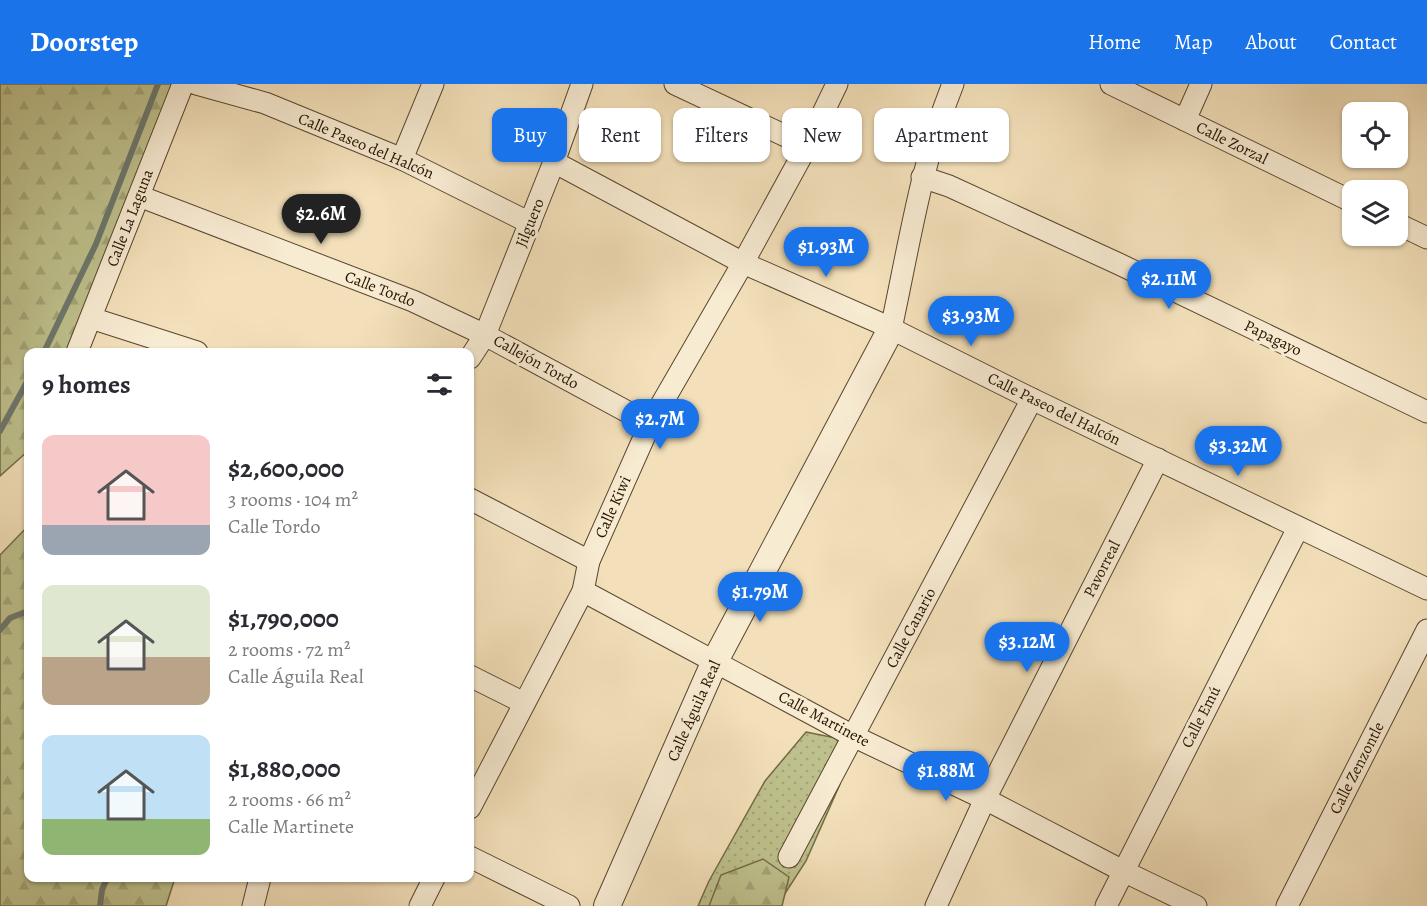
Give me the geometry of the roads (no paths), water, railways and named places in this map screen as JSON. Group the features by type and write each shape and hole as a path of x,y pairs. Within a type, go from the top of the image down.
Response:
{"street":[{"name":"Calle La Laguna","path":"79,348 182,84"},
{"name":"Calle Paseo del Halcón","path":"196,84 265,103 402,159 530,223"},
{"path":"402,159 433,84"},
{"name":"Jilguero","path":"567,126 582,84"},
{"path":"675,84 782,134"},
{"name":"Calle Kiwi","path":"825,108 837,84"},
{"path":"891,329 922,177 938,123 953,84"},
{"name":"Calle Zorzal","path":"1110,84 1342,197"},
{"path":"1185,120 1201,84"},
{"name":"Calle Paseo del Halcón","path":"554,162 743,263 891,329 1427,589"},
{"name":"Jilguero","path":"474,352 485,335 554,162"},
{"name":"Calle Kiwi","path":"474,800 583,591 589,561 650,424 798,162"},
{"name":"Papagayo","path":"922,177 949,186 1119,264 1427,412"},
{"name":"Calle Tordo","path":"139,196 413,301 485,335"},
{"path":"1408,229 1427,238"},
{"path":"91,318 185,348"},
{"name":"Calle Águila Real","path":"607,906 715,662 891,329"},
{"name":"Callejón Tordo","path":"485,335 650,424"},
{"name":"Calle Canario","path":"789,856 1032,399"},
{"name":"Pavorreal","path":"936,906 985,799 1158,459"},
{"path":"474,501 589,561"},
{"name":"Calle Emú","path":"1106,906 1298,528"},
{"name":"Calle Martinete","path":"583,591 853,736 985,799 1123,871 1196,906"},
{"name":"Calle Zenzontle","path":"1287,906 1427,630"},
{"path":"474,678 524,703"},
{"path":"474,859 569,906"},
{"path":"253,906 259,882"},
{"path":"420,906 432,882"}],"waterway":[{"path":"46,348 96,244 158,84"},
{"path":"0,431 24,387"},
{"path":"0,630 10,618 24,613"},
{"path":"100,906 105,882"}]}
